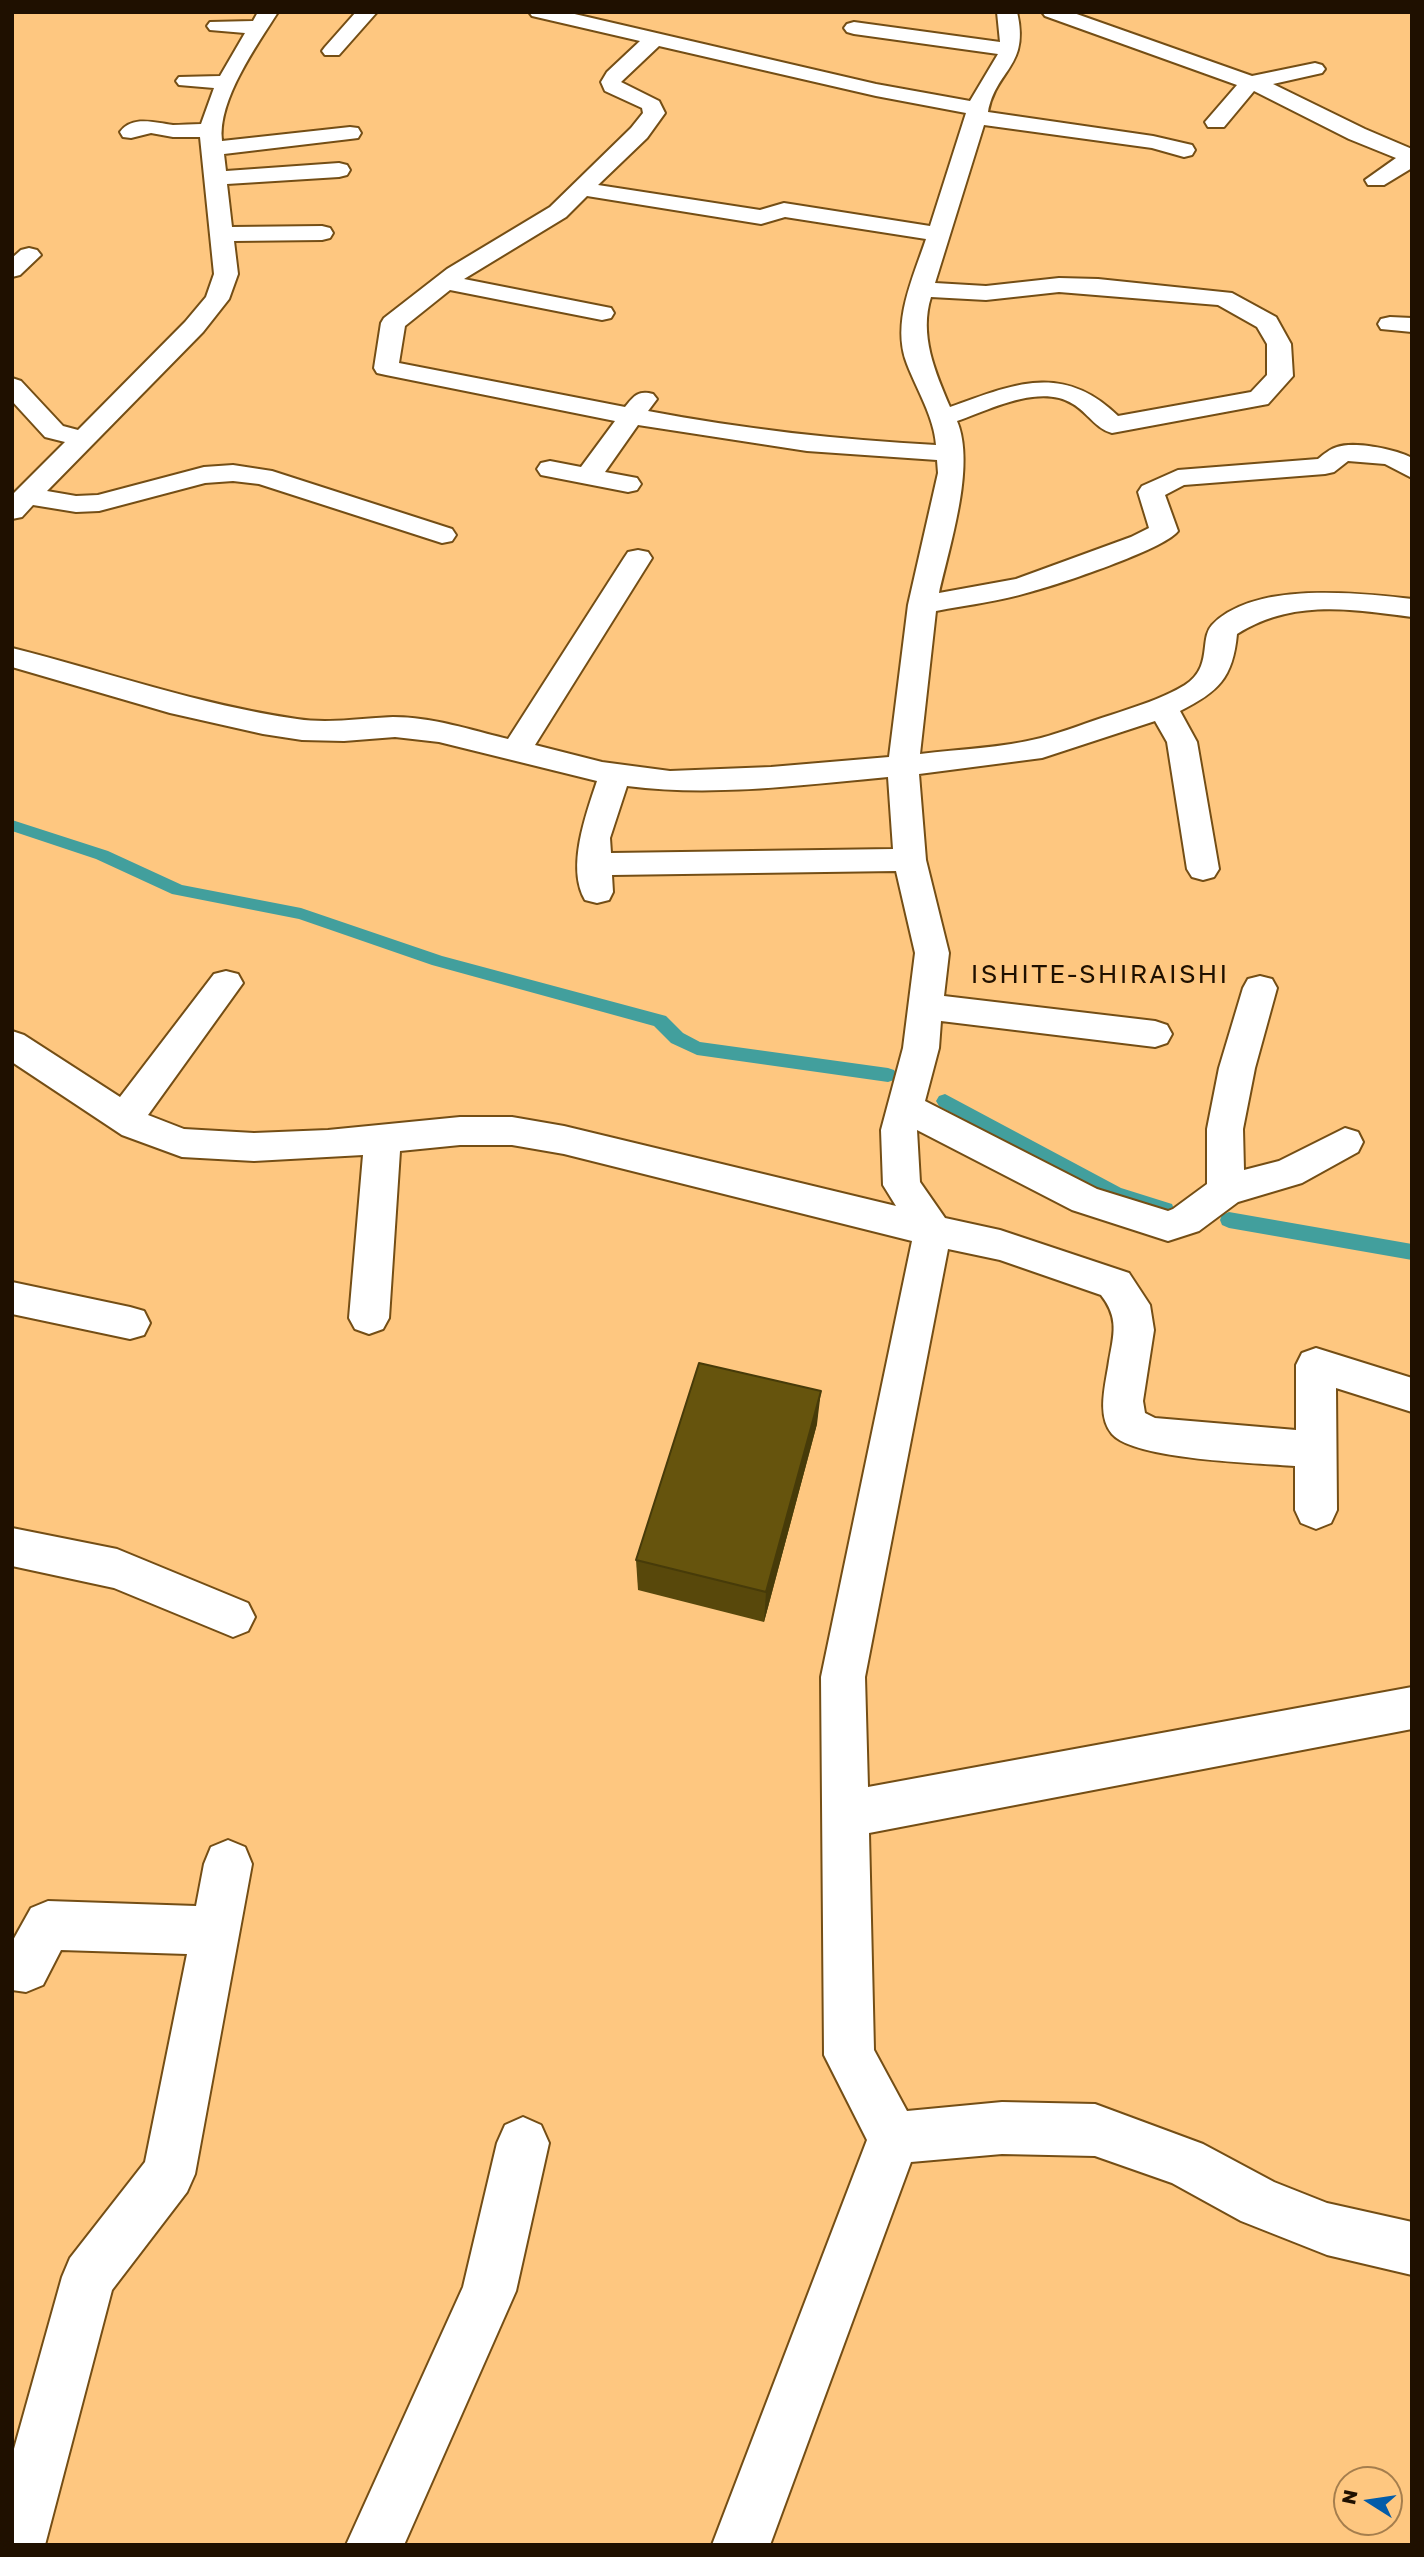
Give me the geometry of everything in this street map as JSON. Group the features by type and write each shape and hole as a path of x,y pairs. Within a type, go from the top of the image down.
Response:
{"street":[{"path":"332,51 367,12"},
{"path":"539,12 976,113 1153,142 1184,150"},
{"path":"741,2545 894,2138 849,2054 844,1677 933,1231 902,1185 899,1130 921,1048 932,953 910,860 903,766 922,606 950,473 948,431 918,360 914,312 976,113 1003,68 1012,27 1007,12"},
{"path":"1052,12 1273,91 1357,134 1412,157"},
{"path":"217,26 263,20"},
{"path":"19,503 194,327 217,299 226,274 211,139 214,110 263,20"},
{"path":"854,28 1008,49"},
{"path":"656,38 614,76 611,82 612,87 652,105 654,113 639,133 558,212 488,252 393,323 386,368 631,416 865,448 949,453"},
{"path":"1216,122 1250,83 1315,69"},
{"path":"186,81 228,82"},
{"path":"131,132 150,126 211,139 349,133"},
{"path":"1376,180 1412,157"},
{"path":"216,177 339,170"},
{"path":"582,189 761,217 785,210 937,234"},
{"path":"221,234 322,233"},
{"path":"445,282 602,313"},
{"path":"921,289 986,293 1059,285 1098,286 1224,298 1267,322 1279,344 1280,376 1259,400 1224,403 1112,425 1086,400 1068,391 1047,388 1028,391 942,418"},
{"path":"585,333 618,293"},
{"path":"12,386 54,432 85,439"},
{"path":"588,476 648,393"},
{"path":"922,606 1022,586 1141,543 1164,531 1151,492 1178,478 1325,466 1343,453 1391,457 1412,470"},
{"path":"550,469 628,484"},
{"path":"19,503 99,503 204,475 233,473 263,477 442,535"},
{"path":"516,751 638,558"},
{"path":"12,657 181,706 263,724 302,730 344,731 396,727 439,732 615,774 670,781 771,777 903,766 1042,748 1163,708 1198,690 1215,671 1222,650 1223,630 1243,615 1283,603 1329,599 1412,608"},
{"path":"1163,708 1182,742 1203,869"},
{"path":"615,774 594,838 596,878 910,860"},
{"path":"124,1118 226,984"},
{"path":"1208,1203 1237,1068 1260,988"},
{"path":"926,1007 1155,1034"},
{"path":"12,1044 135,1125 182,1143 254,1147 460,1131 512,1131 551,1137 675,1169 771,1189 933,1231 1000,1245 1062,1264 1115,1284 1130,1305 1134,1330 1124,1401 1127,1423 1149,1435 1315,1450"},
{"path":"904,1107 1085,1200 1168,1226 1208,1203 1289,1173 1345,1142"},
{"path":"369,1318 383,1139"},
{"path":"12,1298 130,1323"},
{"path":"1316,1510 1316,1365 1412,1395"},
{"path":"12,1547 117,1569 233,1617"},
{"path":"846,1814 1412,1708"},
{"path":"16,2545 89,2277 169,2174 228,1864"},
{"path":"12,1966 26,1969 48,1925 216,1931"},
{"path":"894,2138 1002,2128 1095,2130 1185,2162 1259,2203 1316,2225 1412,2249"},
{"path":"375,2545 489,2291 523,2144"}],"building":[{"path":"699,1363 821,1391 766,1592 636,1560"}],"waterway":[{"path":"12,825 102,855 178,890 301,914 438,961 660,1021 677,1038 697,1048 888,1075"},
{"path":"945,1101 1115,1193 1165,1209"},
{"path":"1229,1220 1412,1252"}],"district":[{"name":"ISHITE-SHIRAISHI","path":"1100,975"}]}
